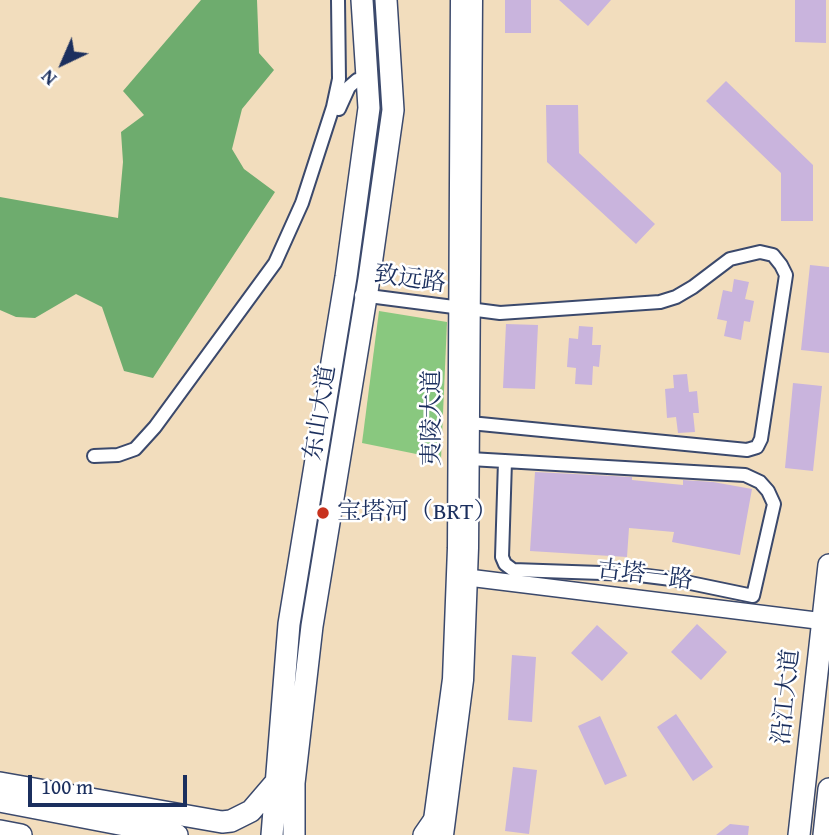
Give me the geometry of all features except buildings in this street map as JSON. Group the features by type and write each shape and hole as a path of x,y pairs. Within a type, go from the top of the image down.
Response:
{"main road":[{"name":"东山大道","path":"294,835 284,783 289,624 344,292 369,108 362,0"},
{"name":"东山大道","path":"272,835 312,626 367,295 393,110 386,0"},
{"name":"夷陵大道","path":"433,832 452,679 470,459 460,0"},
{"name":"夷陵大道","path":"462,577 465,308 473,0"},
{"name":"沿江大道","path":"799,835 826,622 829,565"},
{"path":"0,783 222,822 231,821 251,811 284,783 312,835"},
{"path":"824,835 829,789"},
{"path":"0,801 177,835"},
{"path":"0,813 110,835"},
{"path":"0,831 21,835"}],"street":[{"path":"94,456 118,455 135,449 155,427 268,274 288,239 331,115 339,79 338,0"},
{"path":"331,115 339,111 349,87 357,80 368,79"},
{"name":"致远路","path":"344,292 500,313 660,302 684,292 730,259 760,252 773,256 786,275 761,439 757,447 747,450 470,423"},
{"path":"470,459 505,461 745,475 760,482 768,491 774,505 753,596 671,579 631,574 513,570 505,564 502,557 505,461"},
{"name":"古塔一路","path":"462,577 826,622"}],"green space":[{"path":"201,0 257,0 259,53 274,70 242,109 232,149 244,169 275,192 153,378 124,371 102,307 76,294 35,318 16,317 0,310 0,197 118,218 123,162 121,132 144,115 123,91"},
{"path":"379,311 447,322 441,459 362,443"}],"place":[{"name":"宝塔河（BRT）","path":"323,513"}]}
